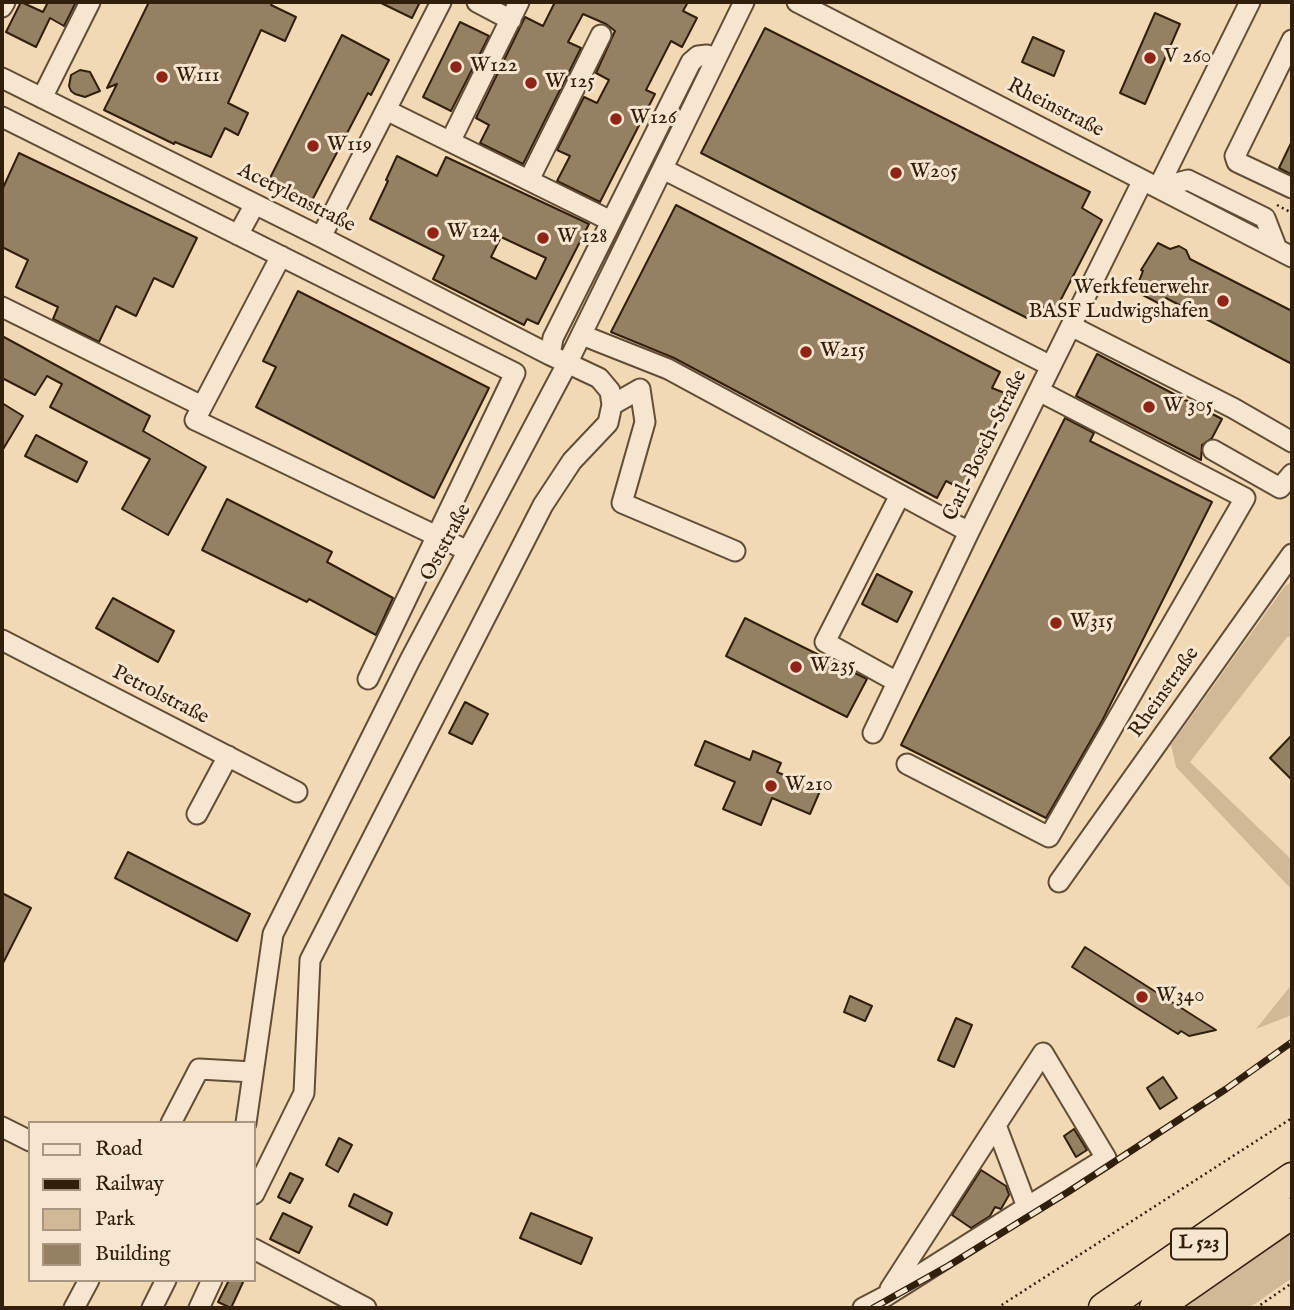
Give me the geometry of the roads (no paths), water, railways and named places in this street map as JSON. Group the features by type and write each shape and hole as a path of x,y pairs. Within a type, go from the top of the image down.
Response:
{"highway":[{"name":"L 523","path":"1104,1308 1292,1178"},
{"name":"L 523","path":"1155,1308 1292,1213"}],"street":[{"path":"2,7 5,2"},
{"path":"42,98 90,2"},
{"path":"321,237 441,2"},
{"path":"451,140 515,11 477,2"},
{"name":"Oststraße","path":"246,1121 273,934 410,660 468,551 558,360 582,335 744,2"},
{"name":"Rheinstraße","path":"797,2 1285,253"},
{"name":"Carl-Bosch-Straße","path":"873,733 1071,326 1250,2"},
{"path":"529,180 601,35"},
{"path":"1292,40 1235,156 1237,162 1292,188"},
{"path":"558,360 553,338 691,62 698,56 707,55 716,59"},
{"name":"Acetylenstraße","path":"2,78 321,237 558,360 599,378 610,391 612,405"},
{"path":"386,110 451,140 611,222"},
{"path":"2,117 515,373 368,679"},
{"path":"663,169 1051,366"},
{"path":"237,234 255,204"},
{"path":"281,256 195,420 468,551"},
{"path":"2,307 202,406"},
{"path":"1071,326 1233,408 1292,442"},
{"path":"582,335 668,369 969,532"},
{"path":"652,363 640,389 645,422 622,503 736,551"},
{"path":"256,1190 304,1093 310,960 543,505 572,461 608,423 612,405 640,389"},
{"path":"907,764 1049,837 1245,498 1039,391"},
{"path":"1213,450 1280,488 1292,474"},
{"path":"897,682 825,642 900,495"},
{"name":"Rheinstraße","path":"1059,882 1292,554"},
{"name":"Petrolstraße","path":"2,640 297,792"},
{"path":"197,814 228,756"},
{"path":"863,1308 886,1296 1106,1158 1043,1054 886,1296"},
{"path":"173,1121 199,1069 253,1072"},
{"path":"996,1125 1027,1207"},
{"path":"2,1127 28,1140"},
{"path":"256,1250 366,1308"},
{"path":"74,1308 88,1282"},
{"path":"152,1308 165,1282"},
{"path":"199,1308 211,1282"}],"railway":[{"path":"873,1308 948,1266 1068,1192 1226,1089 1292,1042"}],"place":[{"name":"V 260","path":"1150,58"},
{"name":"W122","path":"456,67"},
{"name":"W111","path":"162,77"},
{"name":"W 125","path":"531,83"},
{"name":"W126","path":"616,119"},
{"name":"W119","path":"313,146"},
{"name":"W205","path":"896,173"},
{"name":"W 124","path":"433,233"},
{"name":"W 128","path":"543,238"},
{"name":"Werkfeuerwehr BASF Ludwigshafen","path":"1223,301"},
{"name":"W215","path":"806,352"},
{"name":"W 305","path":"1149,407"},
{"name":"W315","path":"1056,623"},
{"name":"W235","path":"796,667"},
{"name":"W210","path":"771,786"},
{"name":"W340","path":"1142,997"}]}
